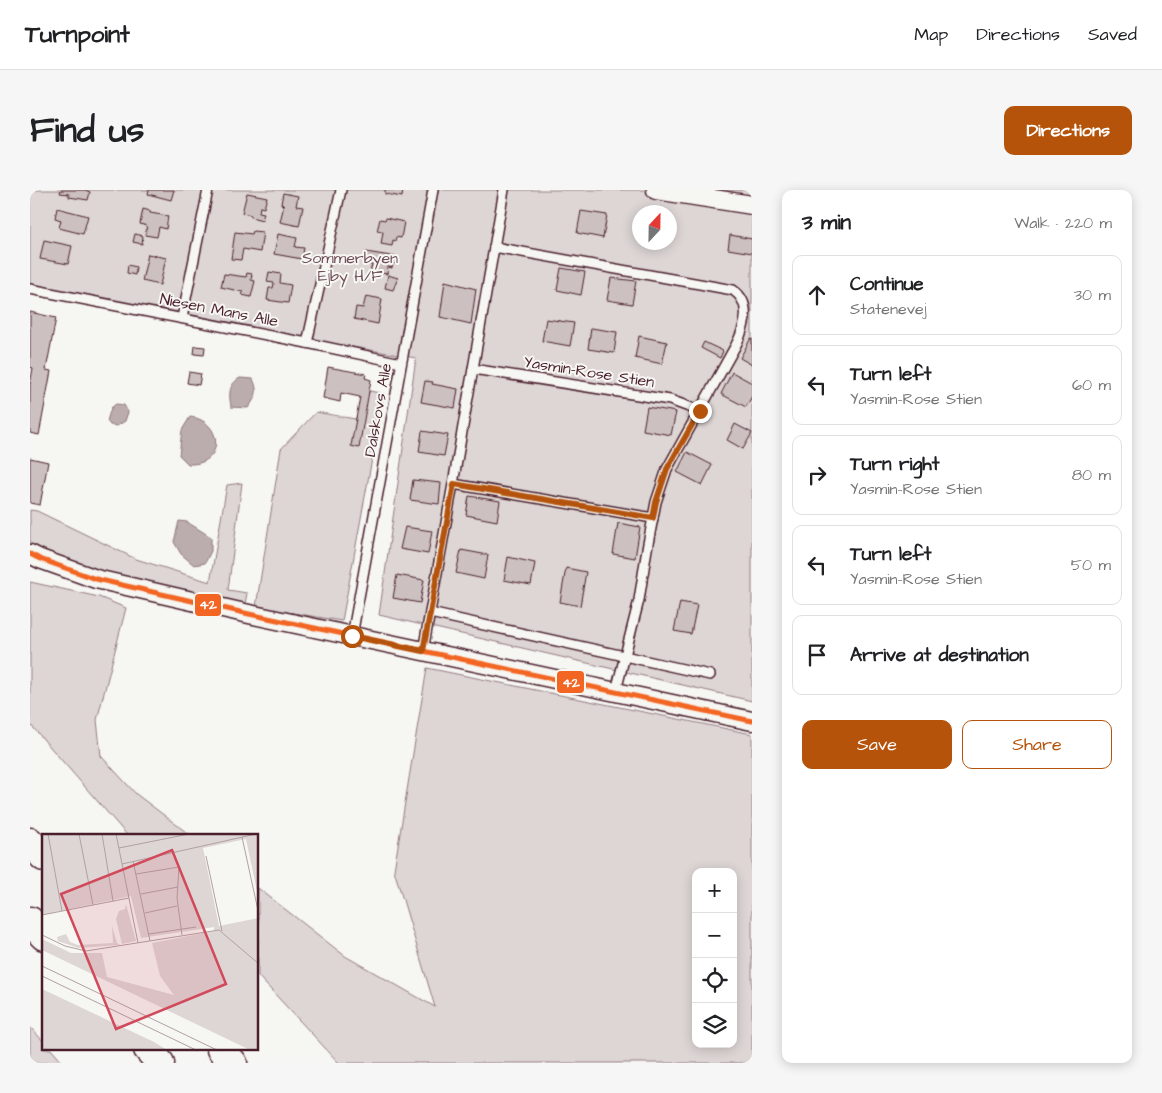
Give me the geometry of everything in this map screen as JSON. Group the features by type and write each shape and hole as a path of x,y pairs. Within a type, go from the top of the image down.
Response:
{"highway":[{"path":"30,842 42,855"},
{"path":"30,921 42,934"},
{"path":"149,1050 160,1063"},
{"path":"222,1050 233,1063"}],"street":[{"path":"656,190 752,206"},
{"path":"30,554 96,579 248,614 752,721"}],"lane":[{"path":"182,318 208,190"},
{"path":"307,343 341,190"},
{"name":"Dalskovs Alle","path":"352,636 433,190"},
{"path":"423,651 454,484 504,190"},
{"path":"494,247 733,290 741,294 748,304 745,327 667,469 656,502 640,600 616,691"},
{"name":"Niesen Mans Alle","path":"30,289 401,363"},
{"name":"Yasmin-Rose Stien","path":"473,369 670,400 700,411"},
{"path":"454,484 653,518"},
{"path":"430,613 710,675"}],"green space":[{"name":"Sommerbyen Ejby H/F","path":"30,190 752,190 752,701 379,615 416,358 30,290"},
{"path":"370,391 384,394 342,621 256,607 281,449 316,412 355,419"},
{"path":"242,483 228,590 247,593 245,604 108,574 55,556 30,544 30,510 37,511 136,559 210,582 227,485"},
{"path":"30,582 99,597 126,608 97,720 101,756 136,794 189,834 126,834 30,724"},
{"path":"427,668 752,734 752,1063 339,1063 259,977 259,889 345,956 435,1007 394,870"},
{"path":"30,1027 42,1040 42,1050 52,1050 63,1063 30,1063"}],"shaded area":[{"path":"240,378 253,379 256,387 256,394 248,408 231,407 230,390 233,384"},
{"path":"116,404 124,405 128,412 125,421 117,426 110,425 107,421 111,408"},
{"path":"190,417 201,420 209,426 216,442 214,451 209,458 200,463 188,464 179,455 182,430"},
{"path":"179,521 187,522 211,537 211,551 205,563 194,565 181,554 174,542"}],"building":[{"path":"61,190 85,190 90,192 88,200 69,197 69,194 60,193"},
{"path":"149,190 174,190 171,200 148,194"},
{"path":"385,190 403,190 402,197 385,194"},
{"path":"247,193 267,197 264,208 260,207 259,212 264,213 262,220 242,213"},
{"path":"283,193 298,196 296,206 303,207 299,226 280,222 284,205 281,204"},
{"path":"57,208 88,216 83,234 59,228 61,220 55,218"},
{"path":"143,209 150,211 150,213 168,216 166,229 159,227 157,237 145,235 147,226 140,224"},
{"path":"581,211 607,215 603,238 577,233"},
{"path":"386,218 404,222 401,238 396,237 395,241 393,240 392,246 381,244 383,232 377,231 380,219 385,220"},
{"path":"253,231 263,232 260,252 243,249 241,260 231,259 235,232 252,234"},
{"path":"135,234 143,236 142,244 133,242"},
{"path":"278,234 297,238 295,247 304,248 302,259 274,254"},
{"path":"730,235 752,239 752,253 728,249"},
{"path":"44,240 72,246 68,264 40,259"},
{"path":"366,252 397,257 396,264 393,263 392,268 388,267 387,274 370,271 372,265 364,264"},
{"path":"148,254 166,258 160,285 142,281"},
{"path":"128,265 136,267 135,275 127,273"},
{"path":"561,268 585,272 581,295 557,290"},
{"path":"269,272 281,274 280,283 291,285 288,303 267,300 269,288 273,288 274,283 267,282"},
{"path":"247,273 252,274 251,280 255,281 251,297 242,295 243,292 221,287 224,274 246,277"},
{"path":"388,275 398,278 393,290 385,288"},
{"path":"611,278 636,281 632,304 607,300"},
{"path":"445,281 476,289 471,324 440,317"},
{"path":"366,296 382,299 378,324 354,319 356,307 363,308"},
{"path":"30,312 56,318 46,370 51,371 39,435 30,433 30,385 33,368 30,367"},
{"path":"546,319 574,323 570,346 542,341"},
{"path":"591,328 617,332 614,353 588,349"},
{"path":"639,336 667,342 662,364 635,358"},
{"path":"752,339 752,365 740,358"},
{"path":"704,342 723,351 720,358 701,348"},
{"path":"195,346 205,347 204,355 194,354"},
{"path":"328,367 366,374 365,378 371,380 359,448 351,446 360,397 341,393 340,402 323,398"},
{"path":"189,372 201,374 199,385 187,383"},
{"path":"732,372 752,383 752,396 746,407 721,394"},
{"path":"425,381 458,389 455,408 421,402"},
{"path":"647,407 676,412 671,435 643,430"},
{"path":"735,424 752,433 743,449 727,440"},
{"path":"422,431 448,435 444,456 419,452"},
{"path":"687,452 712,465 702,485 677,472"},
{"path":"30,458 48,462 40,505 30,503"},
{"path":"413,480 441,483 439,504 410,500"},
{"path":"469,496 500,501 497,521 466,515"},
{"path":"618,523 640,527 635,558 613,554"},
{"path":"405,527 432,531 428,554 400,549"},
{"path":"461,550 488,555 484,579 456,573"},
{"path":"508,557 535,563 531,585 504,580"},
{"path":"566,568 586,572 580,606 560,602"},
{"path":"397,575 424,580 420,603 393,598"},
{"path":"680,602 697,605 691,634 674,631"}],"transit line":[{"name":"42","path":"30,554 96,579 249,614 752,721"}],"route":[{"path":"352,636 423,651 454,484 653,518 656,502 667,469 700,411"}]}
